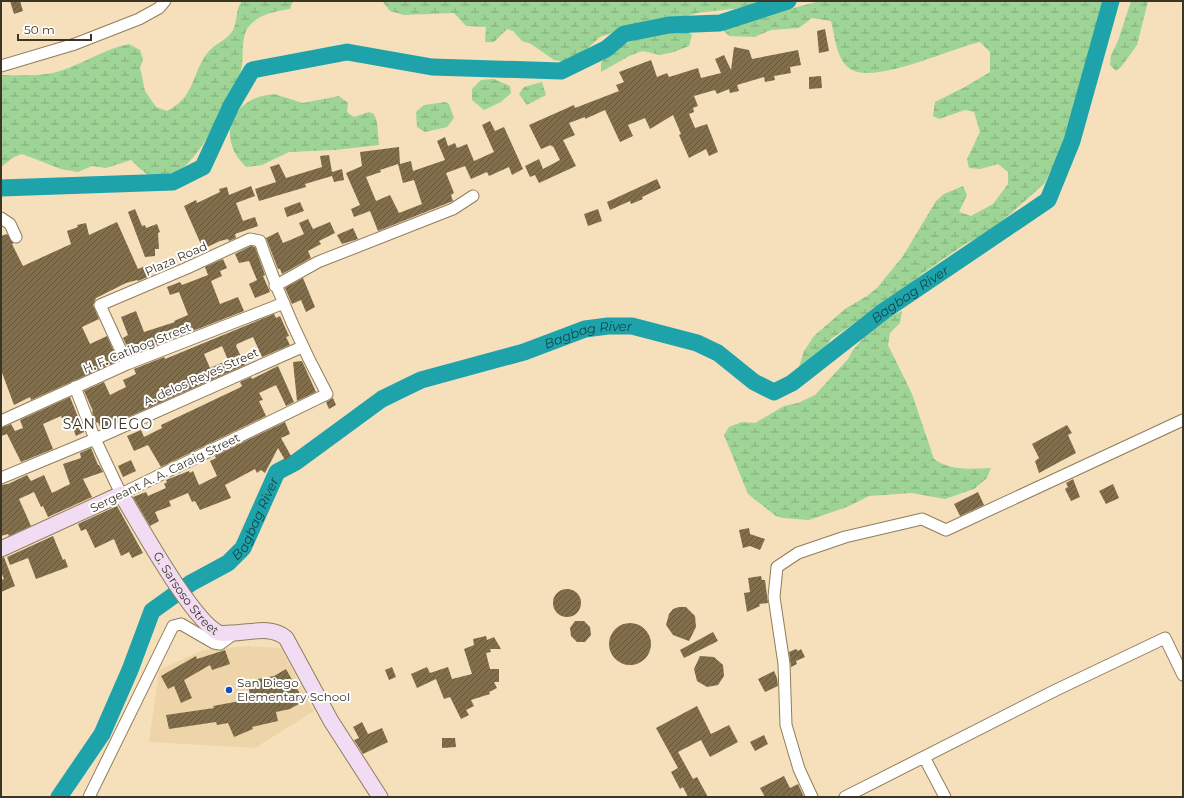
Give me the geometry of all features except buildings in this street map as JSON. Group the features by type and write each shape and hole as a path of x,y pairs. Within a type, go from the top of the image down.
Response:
{"street":[{"path":"1,66 75,44 139,19 159,8 165,1"},
{"path":"275,286 318,262 453,209 473,196"},
{"path":"1,218 10,224 16,237"},
{"name":"Plaza Road","path":"127,364 100,305 250,239 260,241 275,286 284,303 302,347 327,394"},
{"name":"H. F. Catibog Street","path":"1,421 127,364 284,303"},
{"name":"A. delos Reyes Street","path":"1,478 95,439 302,347"},
{"name":"G. Sarsoso Street","path":"75,387 95,439 121,494 188,600 209,627 220,633 268,630 278,632 286,638 331,721 380,797"},
{"name":"Sergeant A. A. Caraig Street","path":"1,549 121,494 327,394"},
{"path":"812,797 799,769 786,725 784,664 774,597 777,567 798,553 845,537 922,520 946,530 1183,420"},
{"path":"89,797 173,626 181,624 214,644 220,644 235,633"},
{"path":"845,797 1056,690 1165,638 1183,676"},
{"path":"924,757 945,797"}],"shaded area":[{"name":"San Diego Elementary School","path":"248,646 281,648 314,711 255,748 149,742 159,670 203,650"}],"green space":[{"path":"242,1 293,1 290,9 266,14 256,20 247,29 238,79 210,133 190,161 178,171 166,177 152,176 143,171 131,160 106,168 92,166 78,172 61,169 22,154 14,157 1,167 1,75 53,73 69,68 111,49 129,44 140,50 143,59 140,68 145,91 156,107 167,111 177,105 184,98 205,56 212,48 231,33 235,26 238,8"},
{"path":"766,1 741,8 697,13 674,20 634,25 600,37 579,56 567,62 554,60 531,44 522,41 513,31 507,29 494,42 485,42 486,27 466,26 454,13 404,15 390,11 383,2"},
{"path":"820,1 1104,1 1088,55 1080,113 1044,184 991,231 965,244 923,273 898,294 831,339 811,371 798,370 804,351 814,336 845,309 867,296 877,288 903,256 936,201 944,194 963,186 967,195 959,212 971,216 993,204 1008,184 1008,172 998,164 980,169 969,168 967,159 980,132 974,112 965,110 939,119 933,116 935,102 990,72 990,52 980,42 914,64 877,72 862,73 850,69 845,65 837,47 831,21 812,18 799,28 771,30 754,37 729,36 724,31 729,25"},
{"path":"1131,1 1148,1 1137,45 1121,67 1116,71 1110,65 1111,55 1118,41"},
{"path":"686,29 692,35 689,46 674,52 660,55 643,51 631,55 601,72 601,63 618,48 640,38"},
{"path":"494,79 510,86 511,93 501,102 484,110 472,100 472,89 481,80"},
{"path":"542,82 546,95 527,105 519,94 524,87"},
{"path":"274,94 303,103 339,96 348,103 347,112 354,117 369,112 374,114 377,122 379,145 335,150 289,152 262,165 246,167 236,155 231,143 230,131 233,120 239,110 248,102 260,97"},
{"path":"445,102 449,104 454,118 447,127 425,132 417,127 416,112 424,105"},
{"path":"902,311 900,323 890,333 888,345 912,394 934,459 947,466 969,469 991,468 987,478 974,489 945,499 912,493 869,496 847,507 809,520 776,516 748,494 724,435 729,427 742,422 755,423 784,406 798,403 815,395 848,359 853,350 872,328 882,320"}],"waterway":[{"path":"1,188 173,182 203,167 231,106 252,70 347,52 432,67 561,71 606,49 624,34 669,25 720,23 788,1"},
{"name":"Bagbag River","path":"59,797 102,734 130,670 152,611 191,583 228,563 243,548 277,472 296,462 382,399 421,380 524,352 585,329 608,326 632,326 697,343 718,353 754,382 774,392 792,383 884,311 1048,200 1072,141 1111,1"}],"place":[{"name":"San Diego Elementary School","path":"229,690"}],"district":[{"name":"SAN DIEGO","path":"108,424"}]}
